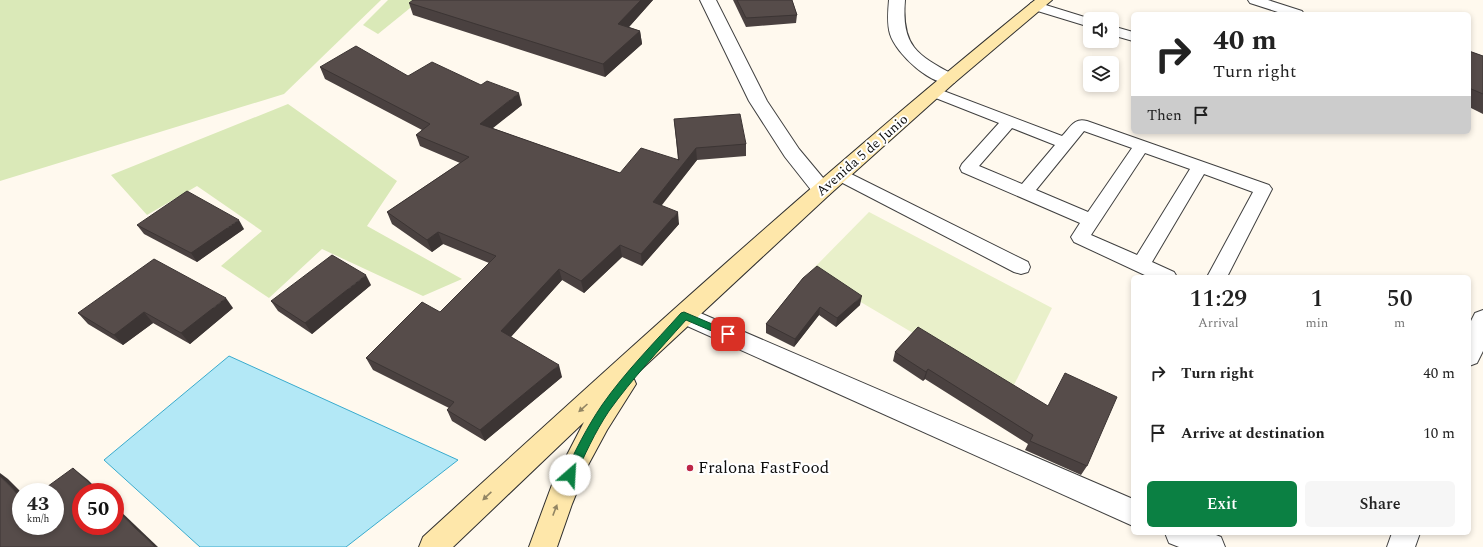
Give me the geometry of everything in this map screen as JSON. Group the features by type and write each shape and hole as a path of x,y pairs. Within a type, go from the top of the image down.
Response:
{"main road":[{"name":"Avenida 5 de Junio","path":"684,315 839,174 948,79 1040,3"},
{"path":"433,547 684,315"},
{"path":"543,547 554,512 584,444 606,408 638,367 684,315"}],"street":[{"path":"708,0 758,101 792,153 822,190"},
{"path":"897,0 896,14 898,35 907,50 931,70 948,79"},
{"path":"684,315 1131,512"},
{"path":"1471,351 1482,321"},
{"path":"1184,535 1211,547"},
{"path":"1401,547 1405,535"}],"lane":[{"path":"1255,0 1291,12"},
{"path":"1040,3 1083,20"},
{"path":"1119,32 1131,36"},
{"path":"933,92 1065,143"},
{"path":"1009,121 968,168 1091,220"},
{"path":"1025,192 1081,124 1263,189 1218,275"},
{"path":"1141,146 1080,237 1163,275"},
{"path":"1141,265 1200,167"},
{"path":"839,174 1020,266"}],"green space":[{"path":"0,0 381,0 284,94 0,181"},
{"path":"388,0 420,0 378,34 363,25"},
{"path":"288,104 397,181 367,226 462,279 423,296 322,249 269,298 221,266 262,231 197,186 147,215 111,175"},
{"path":"869,212 1052,308 1011,391 810,272"}],"water":[{"path":"229,356 458,460 346,547 200,547 104,460"}],"building":[{"path":"413,0 641,0 618,24 640,31 603,64 409,3"},
{"path":"737,0 792,0 797,15 746,18"},
{"path":"356,46 408,76 432,62 481,85 487,81 519,93 480,124 620,173 641,148 679,160 674,119 740,114 746,144 696,148 653,202 678,212 641,254 620,245 581,281 559,269 501,331 559,365 480,430 447,410 454,402 366,358 422,302 440,312 496,256 438,232 427,240 387,212 469,157 416,135 430,124 320,67"},
{"path":"1471,52 1483,56 1483,94 1471,89"},
{"path":"187,191 239,220 191,253 137,225"},
{"path":"332,255 366,275 305,323 271,301"},
{"path":"154,259 226,298 181,333 144,312 114,335 78,313"},
{"path":"817,266 862,296 837,318 820,307 795,339 766,324 803,278"},
{"path":"918,327 1048,406 1065,373 1117,397 1087,466 1030,441 1033,435 928,369 926,372 895,352"},
{"path":"73,468 89,483 72,483 72,535 124,535 124,518 155,547 0,547 0,476 12,489 12,535 64,535 64,483 52,483"}],"place":[{"name":"Fralona FastFood","path":"690,468"}],"route":[{"path":"570,475 584,444 606,408 638,367 684,315 728,334"}]}
